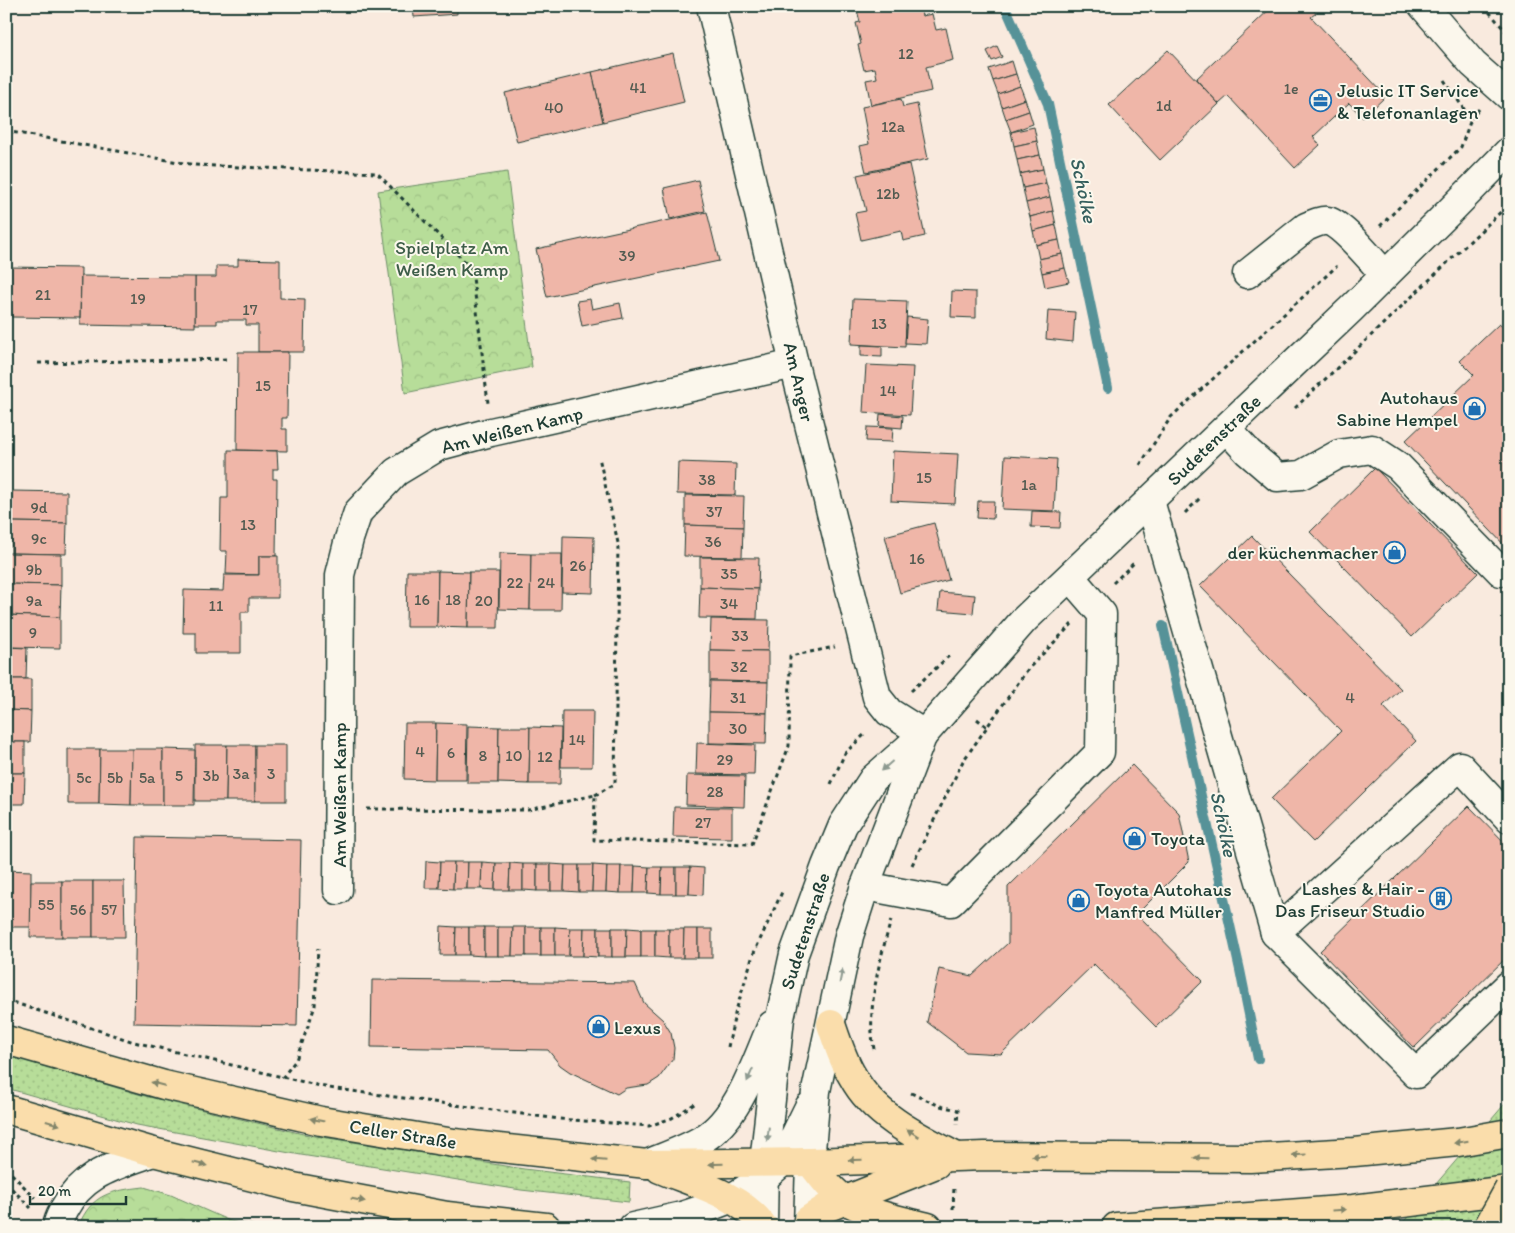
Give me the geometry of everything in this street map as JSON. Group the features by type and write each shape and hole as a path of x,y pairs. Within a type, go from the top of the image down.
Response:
{"main road":[{"path":"831,1024 845,1061 863,1093 892,1119 922,1139 956,1157"},
{"name":"Celler Straße","path":"6,1040 164,1086 321,1121 454,1143 647,1164 770,1168 810,1162 956,1157 1250,1158 1354,1152 1458,1142 1509,1133"},
{"path":"6,1109 153,1152 293,1187 375,1204 447,1216 546,1227"},
{"path":"806,1224 826,1208 956,1157"},
{"path":"810,1162 825,1181 846,1200 871,1212 928,1227"},
{"path":"647,1164 716,1191 745,1208 763,1226"},
{"path":"1116,1227 1354,1209 1509,1189"},
{"path":"1488,1227 1509,1189"}],"street":[{"name":"Am Anger","path":"711,6 794,364 876,697 889,712 924,734"},
{"path":"1423,6 1473,64 1503,91"},
{"name":"Sudetenstraße","path":"763,1226 770,1168 780,1018 794,954 843,825 873,779 924,734 1024,620 1385,275 1509,151"},
{"path":"1247,274 1306,227 1316,222 1328,221 1340,228 1385,275"},
{"name":"Am Weißen Kamp","path":"338,890 340,575 348,539 358,512 396,472 439,446 492,432 794,364"},
{"path":"1226,428 1248,452 1277,477 1301,475 1339,454 1372,450 1398,466 1501,572"},
{"path":"1150,501 1275,933 1416,1074 1509,985"},
{"path":"864,886 951,902 1100,752 1102,614 1070,577"},
{"name":"Sudetenstraße","path":"806,1224 816,1091 849,936 864,886 924,734"},
{"path":"1275,933 1460,766 1509,819"},
{"path":"784,999 789,1097 794,1137 810,1162"},
{"path":"647,1164 704,1138 722,1121 739,1099 784,999"},
{"path":"634,1227 682,1216 730,1199 770,1168 794,1137 816,1091"},
{"path":"57,1227 69,1199 86,1180 104,1170 153,1152"}],"path":[{"path":"1484,6 1509,35"},
{"path":"1134,472 1140,466 1171,417 1358,246 1461,147 1471,119 1503,91"},
{"path":"6,131 195,165 377,173 472,269 492,432"},
{"path":"38,363 229,359"},
{"path":"339,809 528,810 595,795 614,784 618,543 599,458"},
{"path":"595,795 594,840 752,844 788,746 790,656 863,642"},
{"path":"830,785 845,753 955,651"},
{"path":"727,1050 735,1014 753,955 786,884"},
{"path":"282,1078 296,1060 315,1006 318,948"},
{"path":"6,1000 134,1042 329,1088 549,1118 649,1126 672,1118 696,1104 702,1096"},
{"path":"6,1183 34,1211"}],"green space":[{"name":"Spielplatz Am Weißen Kamp","path":"507,172 532,367 405,393 378,191"},
{"path":"6,1055 145,1096 303,1134 524,1169 630,1182 629,1202 521,1190 301,1155 137,1125 6,1088"},
{"path":"1509,1099 1509,1227 1399,1227"},
{"path":"144,1187 171,1195 230,1221 262,1227 78,1227 96,1200 112,1192"}],"building":[{"path":"413,6 457,6 457,14 414,17"},
{"path":"856,6 920,6 922,16 932,14 936,30 946,28 953,60 926,67 931,91 871,105 866,80 877,78 875,68 864,70 858,45 861,44 856,23 860,22"},
{"path":"1273,6 1309,6 1316,13 1311,17 1386,96 1363,118 1349,103 1313,137 1320,145 1295,168 1228,96 1219,104 1196,79"},
{"path":"997,46 1002,57 992,61 987,51"},
{"path":"1168,50 1219,104 1160,160 1109,105"},
{"path":"673,53 684,102 603,122 592,72"},
{"path":"1012,61 1016,74 993,81 989,69"},
{"path":"592,72 603,122 517,142 505,93"},
{"path":"1016,74 1020,86 998,94 993,81"},
{"path":"1020,86 1025,99 1002,107 998,94"},
{"path":"901,99 903,107 917,104 928,159 866,172 860,146 869,144 862,107"},
{"path":"1025,99 1029,111 1006,119 1002,107"},
{"path":"1029,111 1033,124 1011,132 1006,119"},
{"path":"1034,127 1037,141 1014,146 1011,132"},
{"path":"1037,141 1040,155 1017,160 1014,146"},
{"path":"1040,155 1043,169 1020,174 1017,160"},
{"path":"909,164 925,236 903,241 901,231 861,240 855,213 866,211 857,175"},
{"path":"1043,169 1046,183 1023,188 1020,174"},
{"path":"698,180 705,211 670,219 664,188"},
{"path":"1046,183 1050,197 1026,203 1023,188"},
{"path":"1050,197 1053,211 1030,217 1026,203"},
{"path":"1053,211 1056,225 1033,231 1030,217"},
{"path":"707,212 719,261 547,297 536,249"},
{"path":"1056,225 1059,240 1036,245 1033,231"},
{"path":"1059,240 1062,254 1039,259 1036,245"},
{"path":"1062,254 1065,268 1042,273 1039,259"},
{"path":"238,259 280,260 280,298 305,299 304,352 258,352 258,325 246,325 246,320 217,320 217,324 195,324 195,277 216,277 216,266 238,266"},
{"path":"6,267 81,268 80,318 11,317 12,312 6,312"},
{"path":"1065,268 1069,282 1045,287 1042,273"},
{"path":"81,276 195,277 195,327 80,325"},
{"path":"952,291 976,292 976,318 951,317"},
{"path":"590,299 592,309 620,303 623,318 582,326 577,301"},
{"path":"853,299 907,301 905,347 851,344"},
{"path":"1048,310 1075,312 1073,342 1046,339"},
{"path":"907,317 928,319 926,344 905,343"},
{"name":"Autohaus Sabine Hempel","path":"1499,324 1509,332 1508,549 1405,441 1474,375 1460,361"},
{"path":"861,345 882,346 882,357 861,356"},
{"path":"238,352 288,352 287,418 282,418 282,429 287,429 287,451 237,450"},
{"path":"866,365 913,367 910,415 863,412"},
{"path":"880,414 903,416 902,428 879,426"},
{"path":"867,427 893,428 892,442 866,441"},
{"path":"228,450 277,451 278,469 273,469 273,479 277,479 276,556 259,556 259,575 226,574 227,551 220,551 221,498 228,498"},
{"path":"893,451 958,454 955,504 891,501"},
{"path":"1005,456 1057,459 1054,511 1002,509"},
{"path":"678,462 736,464 735,495 677,494"},
{"name":"der küchenmacher","path":"1375,468 1478,573 1412,637 1310,532"},
{"path":"12,491 67,492 67,523 11,522"},
{"path":"685,495 744,496 743,527 685,525"},
{"path":"978,501 994,501 993,519 977,518"},
{"path":"1032,511 1061,512 1060,528 1031,527"},
{"path":"11,522 67,523 66,554 11,553"},
{"path":"934,523 949,580 900,593 885,536"},
{"path":"685,525 743,527 742,557 684,556"},
{"path":"563,536 594,537 593,593 562,592"},
{"path":"1252,536 1401,689 1383,706 1416,741 1313,842 1271,799 1341,731 1200,586"},
{"path":"6,553 61,554 61,585 6,584"},
{"path":"500,553 531,554 530,610 499,609"},
{"path":"531,554 562,554 561,610 530,610"},
{"path":"259,556 278,556 278,598 249,598 249,612 241,612 241,653 196,653 196,633 183,633 184,590 223,591 224,575 259,575"},
{"path":"700,557 759,558 758,589 700,587"},
{"path":"407,571 438,571 437,627 406,627"},
{"path":"438,571 469,572 468,628 437,627"},
{"path":"469,572 499,572 498,628 468,628"},
{"path":"6,584 61,585 60,617 6,615"},
{"path":"700,587 758,589 757,619 699,618"},
{"path":"940,592 975,595 973,613 938,610"},
{"path":"6,615 60,617 60,648 6,647"},
{"path":"711,619 769,620 768,651 710,650"},
{"path":"6,647 27,648 26,679 6,679"},
{"path":"710,650 768,651 768,682 710,681"},
{"path":"6,679 31,679 31,711 6,710"},
{"path":"710,681 768,682 767,713 709,712"},
{"path":"6,710 31,711 30,742 6,742"},
{"path":"562,711 593,711 592,767 561,767"},
{"path":"709,712 767,713 766,744 709,743"},
{"path":"405,723 436,723 435,780 404,779"},
{"path":"436,723 467,724 466,780 435,780"},
{"path":"468,726 499,727 498,783 467,783"},
{"path":"499,727 530,727 529,784 498,783"},
{"path":"530,727 561,728 560,784 529,784"},
{"path":"6,742 25,742 25,773 6,773"},
{"path":"697,743 755,745 754,775 696,774"},
{"path":"195,745 227,745 226,801 195,801"},
{"path":"227,745 255,745 255,801 226,801"},
{"path":"255,745 286,745 286,801 255,801"},
{"path":"68,749 100,749 99,804 68,804"},
{"path":"100,749 132,749 131,805 99,804"},
{"path":"132,749 163,749 163,805 131,805"},
{"path":"163,749 195,750 194,805 163,805"},
{"name":"Toyota Autohaus Manfred Müller","path":"1132,765 1179,813 1189,862 1137,914 1203,981 1156,1027 1094,964 1001,1054 966,1052 927,1022 939,969 972,976 1008,943 1008,887"},
{"path":"6,773 25,773 24,804 6,804"},
{"path":"687,775 745,776 744,807 686,805"},
{"name":"Lashes & Hair - Das Friseur Studio","path":"1469,806 1509,847 1509,955 1414,1048 1320,951"},
{"path":"674,807 732,808 732,838 673,837"},
{"path":"137,837 301,840 297,1026 134,1023"},
{"path":"426,861 440,862 439,888 425,888"},
{"path":"440,862 454,862 453,889 439,888"},
{"path":"454,862 468,862 467,889 453,889"},
{"path":"468,862 482,862 481,889 467,889"},
{"path":"482,862 496,863 495,890 481,889"},
{"path":"496,863 510,863 509,890 495,890"},
{"path":"510,863 523,864 523,890 509,890"},
{"path":"523,864 537,864 537,891 523,890"},
{"path":"537,864 551,864 551,891 537,891"},
{"path":"551,864 565,865 564,891 551,891"},
{"path":"565,865 579,865 579,892 564,891"},
{"path":"579,865 593,865 592,892 579,892"},
{"path":"593,865 607,866 606,892 592,892"},
{"path":"607,866 621,866 620,893 606,892"},
{"path":"621,866 635,866 634,893 620,893"},
{"path":"635,866 649,867 648,893 634,893"},
{"path":"649,867 662,867 661,894 648,893"},
{"path":"662,867 676,867 676,894 661,894"},
{"path":"676,867 690,867 689,894 676,894"},
{"path":"690,867 704,868 703,895 689,894"},
{"path":"6,870 31,871 31,927 6,927"},
{"path":"31,881 62,881 62,937 30,937"},
{"path":"62,881 93,881 93,937 62,937"},
{"path":"93,881 124,881 125,937 93,937"},
{"path":"441,926 456,927 455,955 440,955"},
{"path":"456,927 469,927 469,955 455,955"},
{"path":"469,927 484,927 484,956 469,955"},
{"path":"484,927 498,927 498,956 484,956"},
{"path":"498,927 513,927 512,956 498,956"},
{"path":"513,927 526,927 526,956 512,956"},
{"path":"526,927 541,927 541,956 526,956"},
{"path":"541,927 555,927 555,956 541,956"},
{"path":"555,927 570,928 569,956 555,956"},
{"path":"570,928 584,928 583,956 569,956"},
{"path":"584,928 598,928 598,957 583,956"},
{"path":"598,928 612,928 612,957 598,957"},
{"path":"612,928 627,928 626,957 612,957"},
{"path":"627,928 641,929 641,957 626,957"},
{"path":"641,929 655,929 655,957 641,957"},
{"path":"655,929 669,929 669,958 655,957"},
{"path":"669,929 684,929 683,958 669,958"},
{"path":"684,929 698,929 698,958 683,958"},
{"path":"698,929 712,929 712,958 698,958"},
{"path":"372,980 635,983 644,1003 663,1020 671,1033 674,1048 673,1059 659,1078 648,1085 626,1088 617,1094 570,1072 560,1065 548,1050 371,1047"}],"waterway":[{"name":"Schölke","path":"1005,6 1048,104 1108,388"},
{"name":"Schölke","path":"1163,626 1258,1059"}],"place":[{"name":"Jelusic IT Service & Telefonanlagen","path":"1321,101"},
{"name":"Autohaus Sabine Hempel","path":"1474,408"},
{"name":"der küchenmacher","path":"1394,552"},
{"name":"Toyota","path":"1135,838"},
{"name":"Lashes & Hair - Das Friseur Studio","path":"1441,899"},
{"name":"Toyota Autohaus Manfred Müller","path":"1079,900"},
{"name":"Lexus","path":"598,1027"}]}
